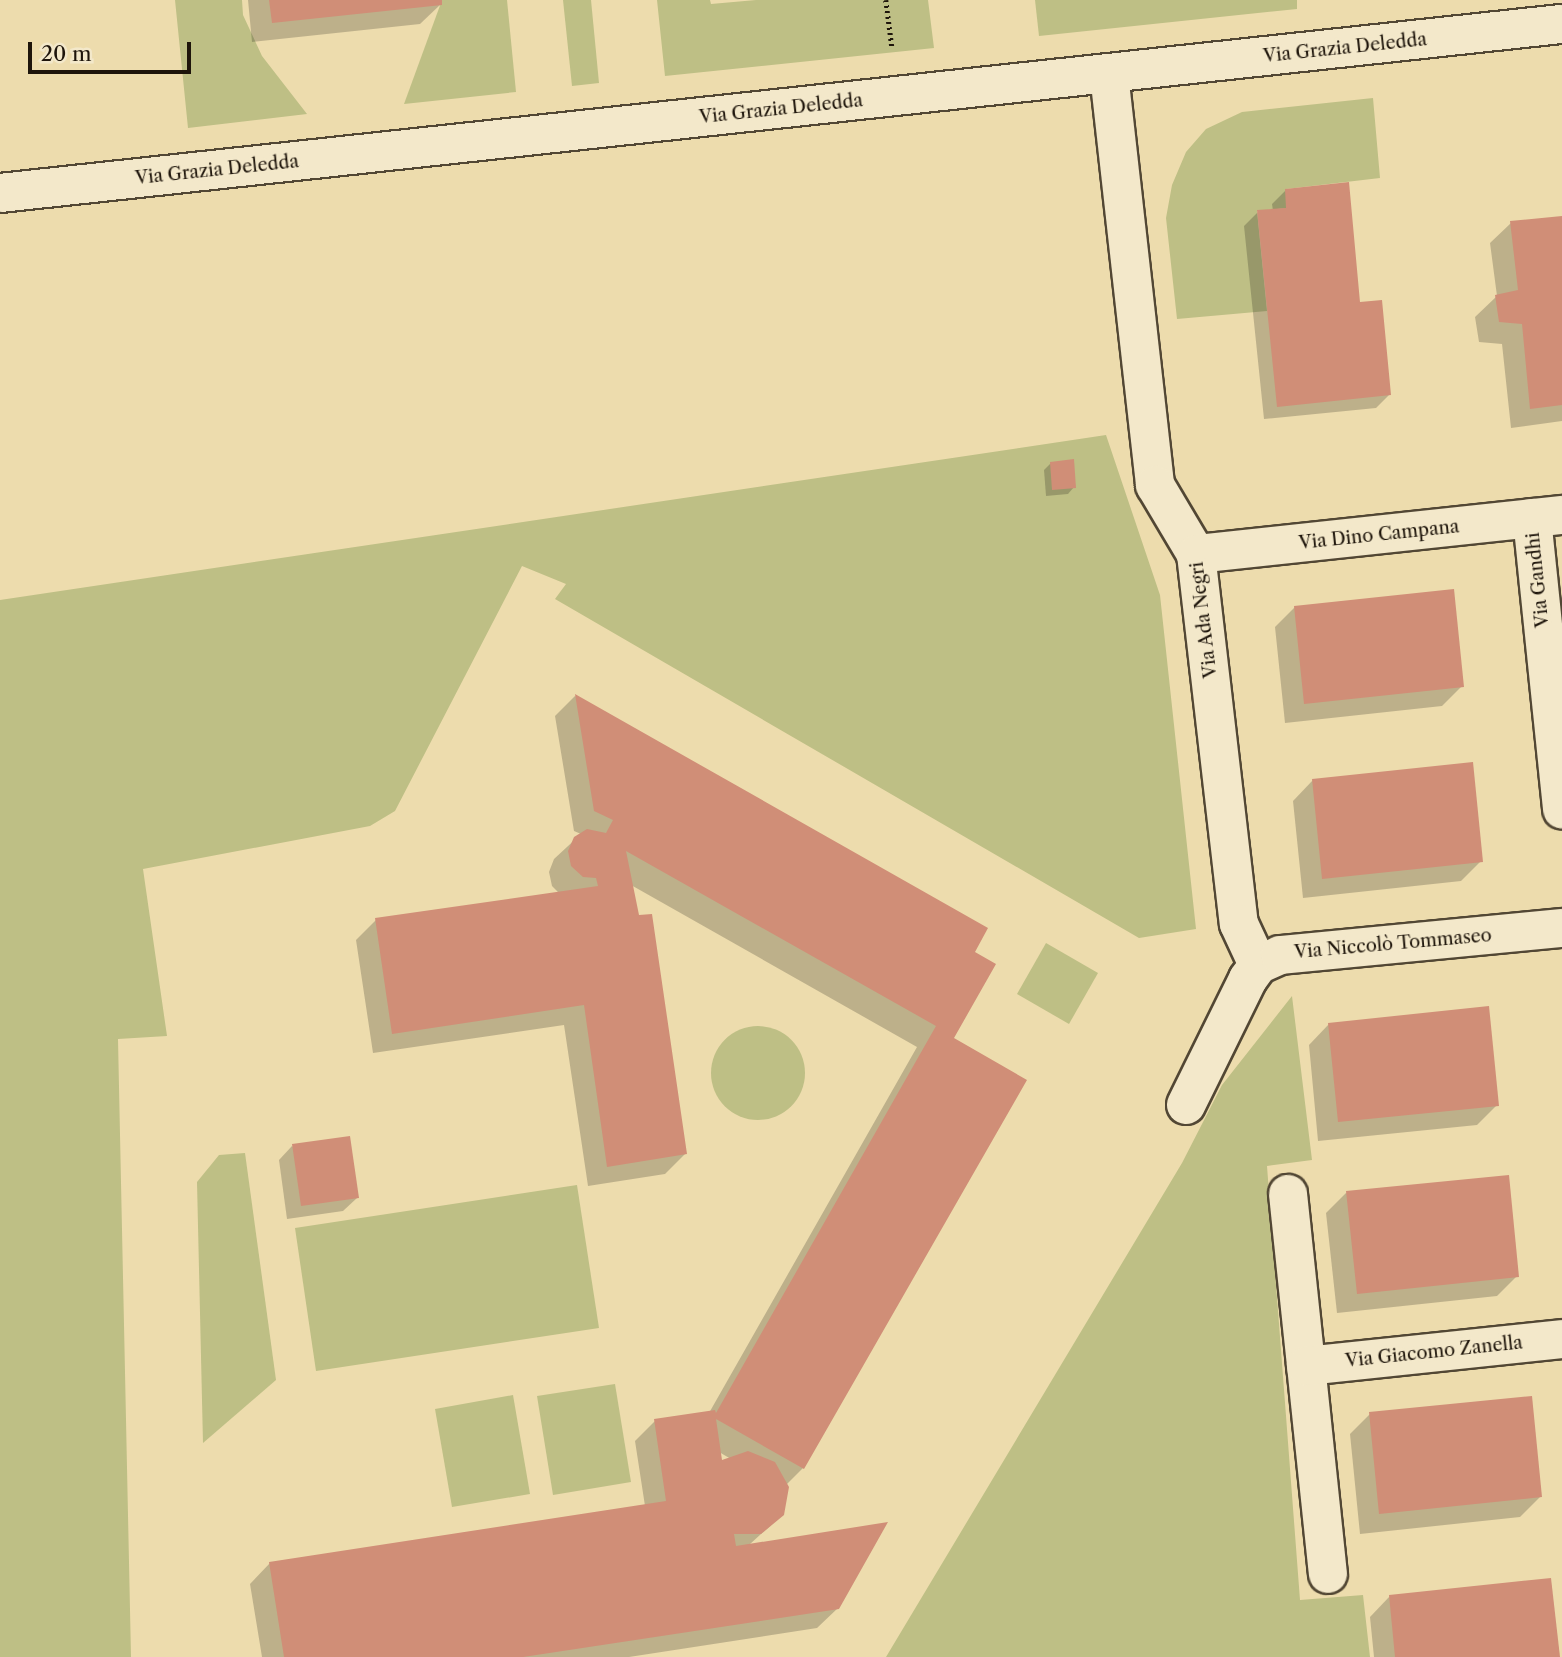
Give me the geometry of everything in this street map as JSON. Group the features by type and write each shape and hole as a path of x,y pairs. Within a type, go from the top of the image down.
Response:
{"street":[{"name":"Via Grazia Deledda","path":"0,193 1562,24"},
{"name":"Via Ada Negri","path":"1109,74 1155,485 1196,554 1239,924 1258,965"},
{"name":"Via Dino Campana","path":"1196,554 1547,517"},
{"name":"Via Gandhi","path":"1547,517 1562,809"},
{"name":"Via Niccolò Tommaseo","path":"1258,965 1280,955 1562,928"},
{"path":"1186,1105 1258,965"},
{"path":"1288,1194 1328,1574"},
{"name":"Via Giacomo Zanella","path":"1306,1366 1562,1339"}],"path":[{"path":"886,0 892,52"}],"green space":[{"path":"175,0 242,0 243,15 262,56 307,114 188,128"},
{"path":"442,0 507,0 516,92 404,104"},
{"path":"563,0 591,0 599,83 572,86"},
{"path":"657,0 710,0 711,4 756,0 928,0 934,48 665,76"},
{"path":"1035,0 1297,0 1297,9 1039,36"},
{"path":"1373,98 1380,178 1286,189 1286,208 1257,211 1267,311 1177,319 1166,218 1172,185 1186,152 1206,129 1242,112"},
{"path":"1106,435 1160,595 1196,929 1139,938 555,599 566,584 522,566 395,811 370,826 143,869 167,1036 118,1039 131,1657 0,1657 0,600"},
{"path":"1046,943 1098,973 1069,1024 1017,994"},
{"path":"1292,996 1312,1160 1267,1166 1300,1600 1363,1595 1370,1657 886,1657 1182,1163 1222,1085"},
{"path":"758,1026 776,1030 791,1040 801,1055 805,1073 801,1091 791,1106 776,1116 758,1120 740,1116 725,1106 715,1091 711,1073 715,1055 725,1040 740,1030"},
{"path":"245,1153 276,1380 203,1443 197,1182 219,1155"},
{"path":"577,1185 599,1328 316,1371 295,1228"},
{"path":"615,1384 631,1482 553,1495 537,1396"},
{"path":"513,1395 530,1494 452,1507 435,1409"}],"building":[{"path":"269,0 442,0 442,5 272,23"},
{"path":"1349,182 1360,302 1382,300 1391,395 1277,407 1257,210 1286,208 1285,189"},
{"path":"1562,216 1562,405 1530,409 1522,324 1499,322 1495,295 1518,290 1510,221"},
{"path":"1074,459 1076,488 1052,490 1050,462"},
{"path":"1454,589 1464,687 1304,704 1294,606"},
{"path":"575,694 988,928 975,952 996,964 954,1038 1027,1080 804,1469 716,1419 722,1460 748,1451 775,1462 789,1487 784,1515 761,1534 734,1534 736,1546 888,1522 839,1609 523,1657 284,1657 269,1562 666,1501 654,1419 715,1410 716,1413 936,1026 626,851 639,915 652,914 687,1154 607,1167 584,1005 392,1034 375,918 598,886 596,878 583,877 571,866 568,851 574,837 587,829 606,833 613,820 594,811"},
{"path":"1473,762 1483,862 1322,879 1312,779"},
{"path":"1489,1006 1499,1106 1338,1122 1328,1023"},
{"path":"350,1136 359,1198 301,1206 292,1144"},
{"path":"1509,1175 1519,1277 1357,1294 1346,1191"},
{"path":"1532,1396 1542,1497 1379,1514 1369,1412"},
{"path":"1551,1578 1560,1657 1395,1657 1389,1595"}]}
